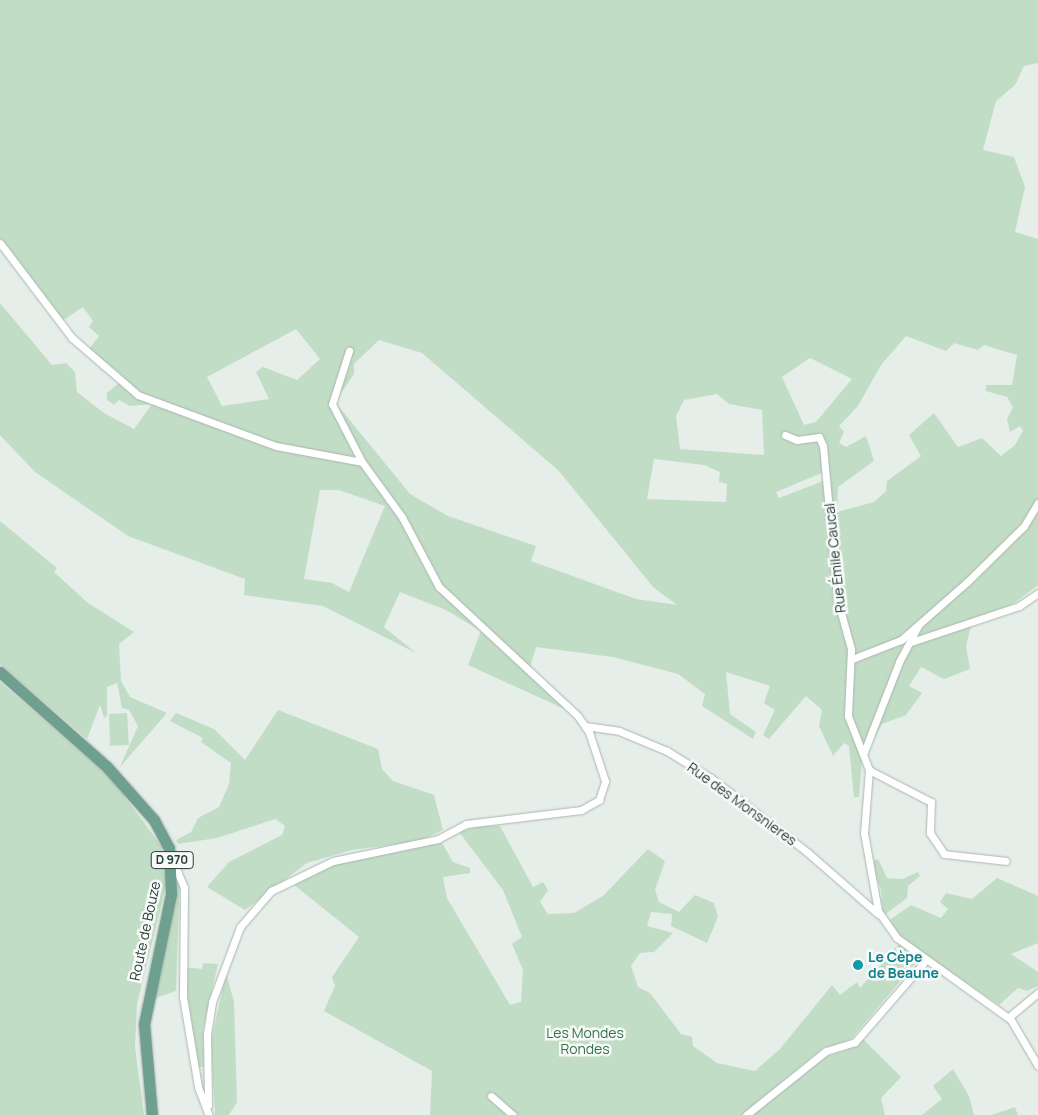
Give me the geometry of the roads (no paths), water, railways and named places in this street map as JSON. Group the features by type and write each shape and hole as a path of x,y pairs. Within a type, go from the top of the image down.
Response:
{"main road":[{"name":"Route de Bouze","path":"0,672 124,785 154,820 172,859 171,894 144,1015 152,1115"}],"street":[{"path":"0,243 72,338 138,395 196,420 276,446 362,462"},
{"path":"209,1115 207,1034 212,1002 228,950 260,901 292,878 352,855 420,844 466,824 581,810 599,800 605,781 585,726 578,716 439,587 425,568 402,518 362,462 332,404 349,351"},
{"name":"Rue Émile Caucal","path":"785,435 797,440 819,437 829,490 836,598 852,659 847,708 850,726 864,752"},
{"path":"852,659 901,640 1024,526 1038,504"},
{"path":"911,642 1019,606 1038,593"},
{"path":"881,918 864,840 869,770 864,752 899,662 919,624"},
{"name":"Rue des Monsnieres","path":"585,726 619,731 667,751 711,778 826,867 881,918 897,938 1008,1017 1026,1040 1038,1066"},
{"path":"869,770 931,802 930,833 944,854 1006,861"},
{"path":"172,859 184,887 183,997 198,1087 208,1106"},
{"path":"746,1115 826,1051 855,1042 926,960"},
{"path":"1008,1017 1038,993"},
{"path":"491,1096 513,1115"}],"place":[{"name":"Le Cèpe de Beaune","path":"858,965"}],"park label":[{"name":"Les Mondes Rondes","path":"585,1042"}]}
